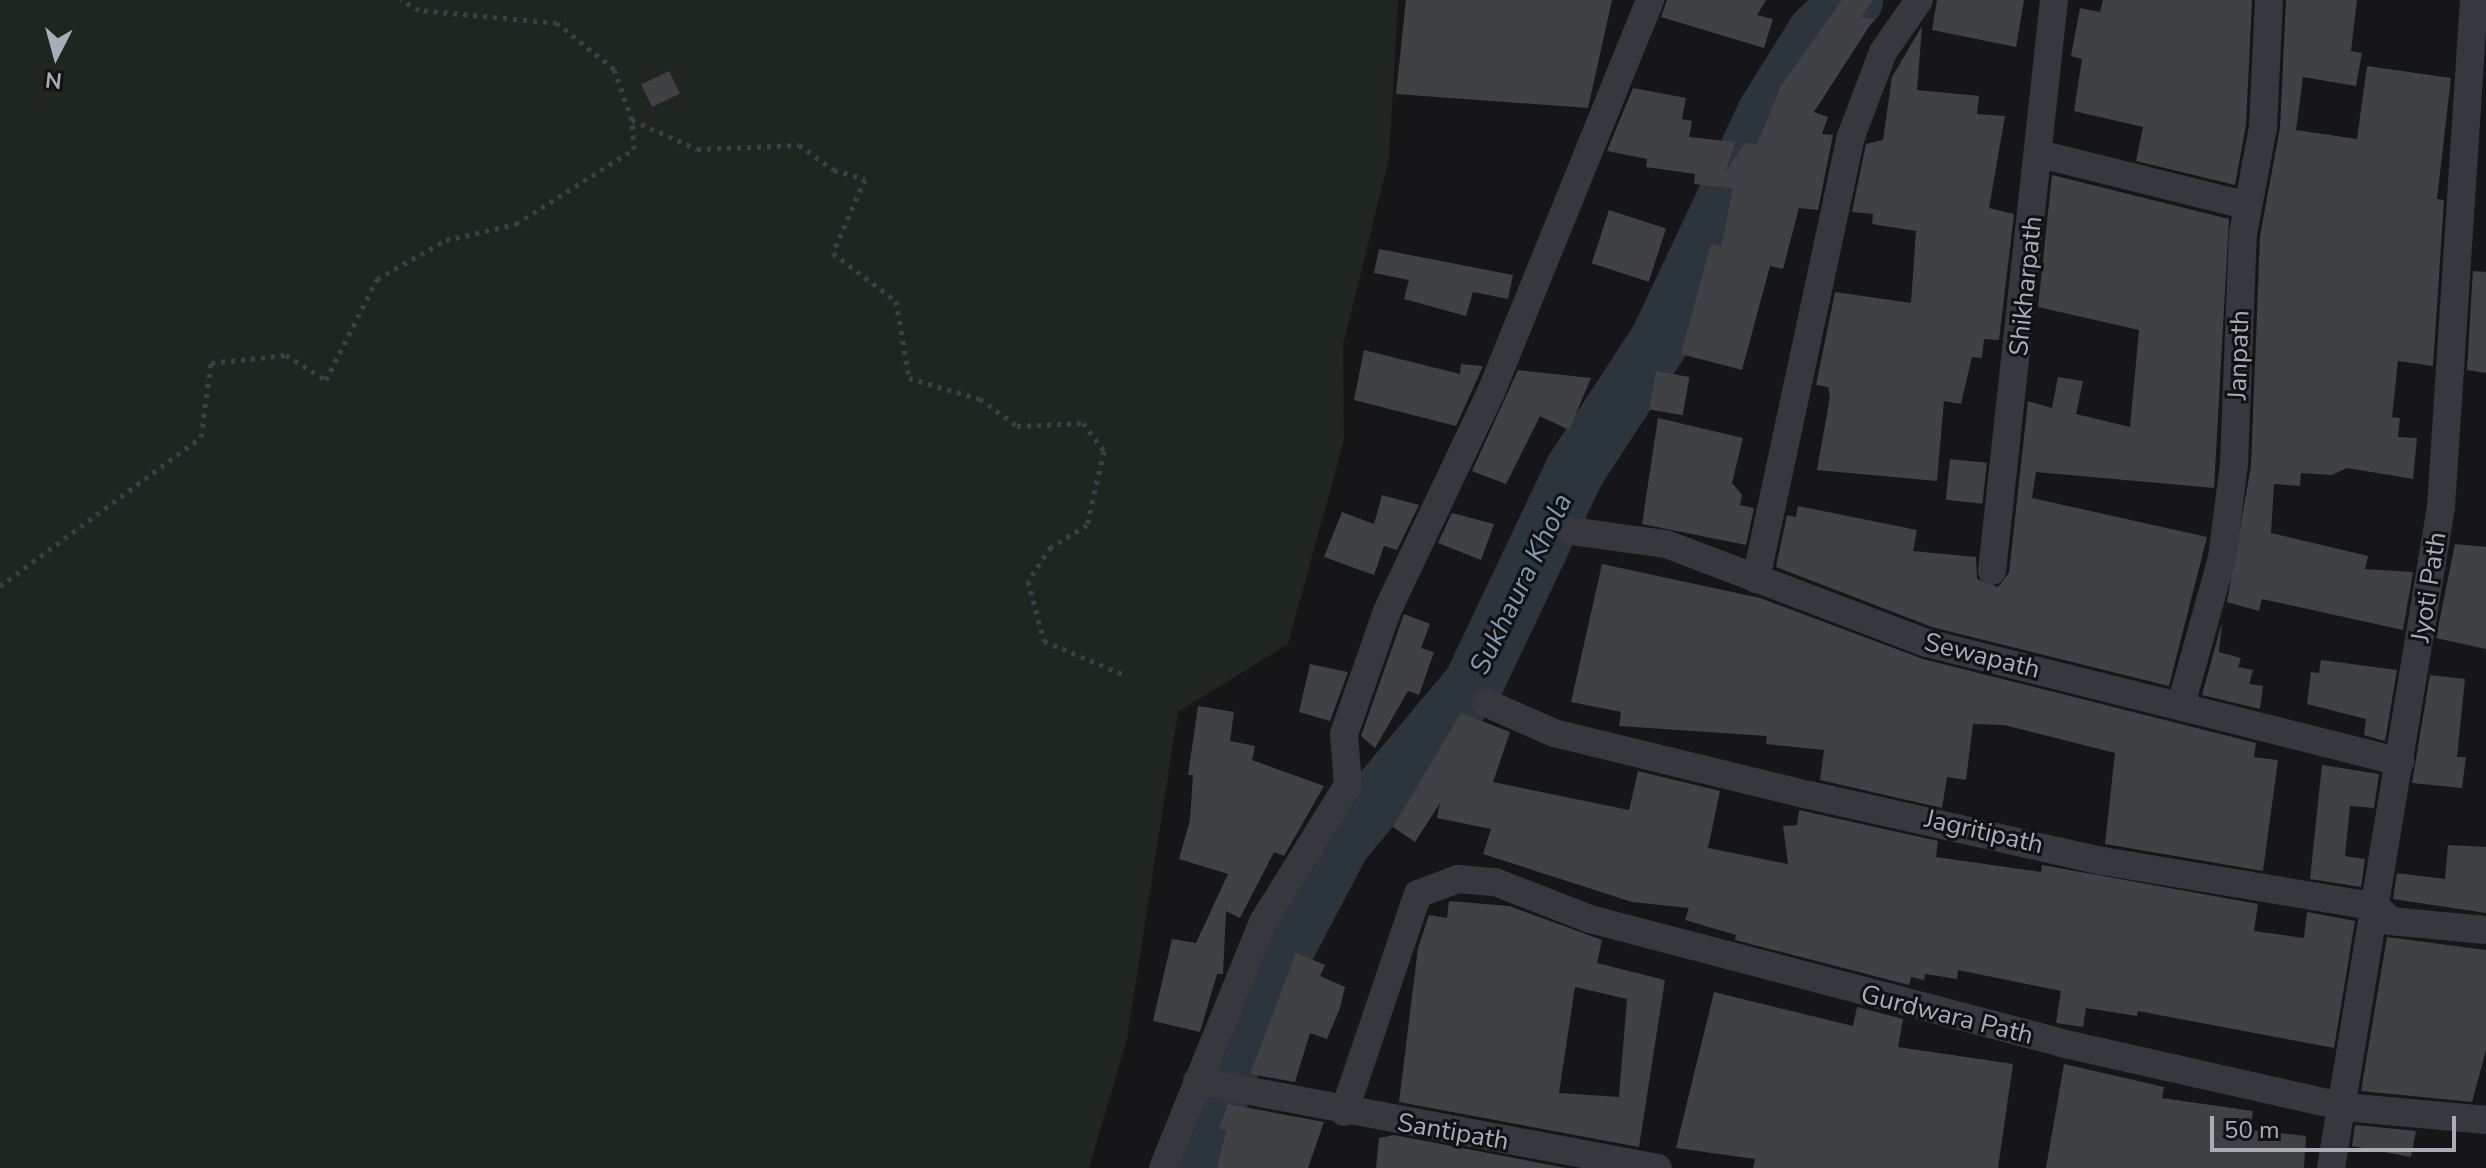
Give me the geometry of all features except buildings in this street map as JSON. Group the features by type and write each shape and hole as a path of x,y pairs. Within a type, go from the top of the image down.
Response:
{"street":[{"path":"1163,1168 1263,922 1348,785 1344,734 1387,611 1491,392 1650,0"},
{"path":"1756,579 1850,139 1883,52 1919,0"},
{"name":"Shikharpath","path":"1992,571 2040,154 2054,0"},
{"name":"Janpath","path":"2181,705 2222,558 2232,480 2248,206 2263,127 2269,0"},
{"name":"Jyoti Path","path":"2331,1168 2344,1107 2441,507 2474,0"},
{"path":"2040,154 2248,206"},
{"name":"Sewapath","path":"1571,531 1666,544 1927,643 2400,762"},
{"name":"Jagritipath","path":"1486,703 1554,733 1809,795 2103,861 2377,907 2390,921 2486,930"},
{"name":"Gurdwara Path","path":"1344,1112 1418,894 1458,879 1495,882 1590,919 1835,987 2344,1107 2486,1120"},
{"name":"Santipath","path":"1197,1081 1344,1112 1658,1168"}],"path":[{"path":"0,586 201,437 211,363 286,355 326,380 377,279 446,240 516,224 634,149 632,120 614,69 557,23 419,10 401,0"},
{"path":"632,120 697,149 799,145 834,170 865,179 833,253 896,301 909,378 980,399 1017,426 1083,423 1104,451 1087,525 1051,547 1028,581 1044,641 1123,674"}],"shaded area":[{"path":"0,0 1398,0 1389,158 1343,345 1344,440 1288,644 1178,712 1127,1039 1089,1168 0,1168"}],"waterway":[{"name":"Sukhaura Khola","path":"1194,1168 1243,1028 1340,843 1473,685 1574,472 1660,340 1768,112 1817,33 1853,0"}]}
